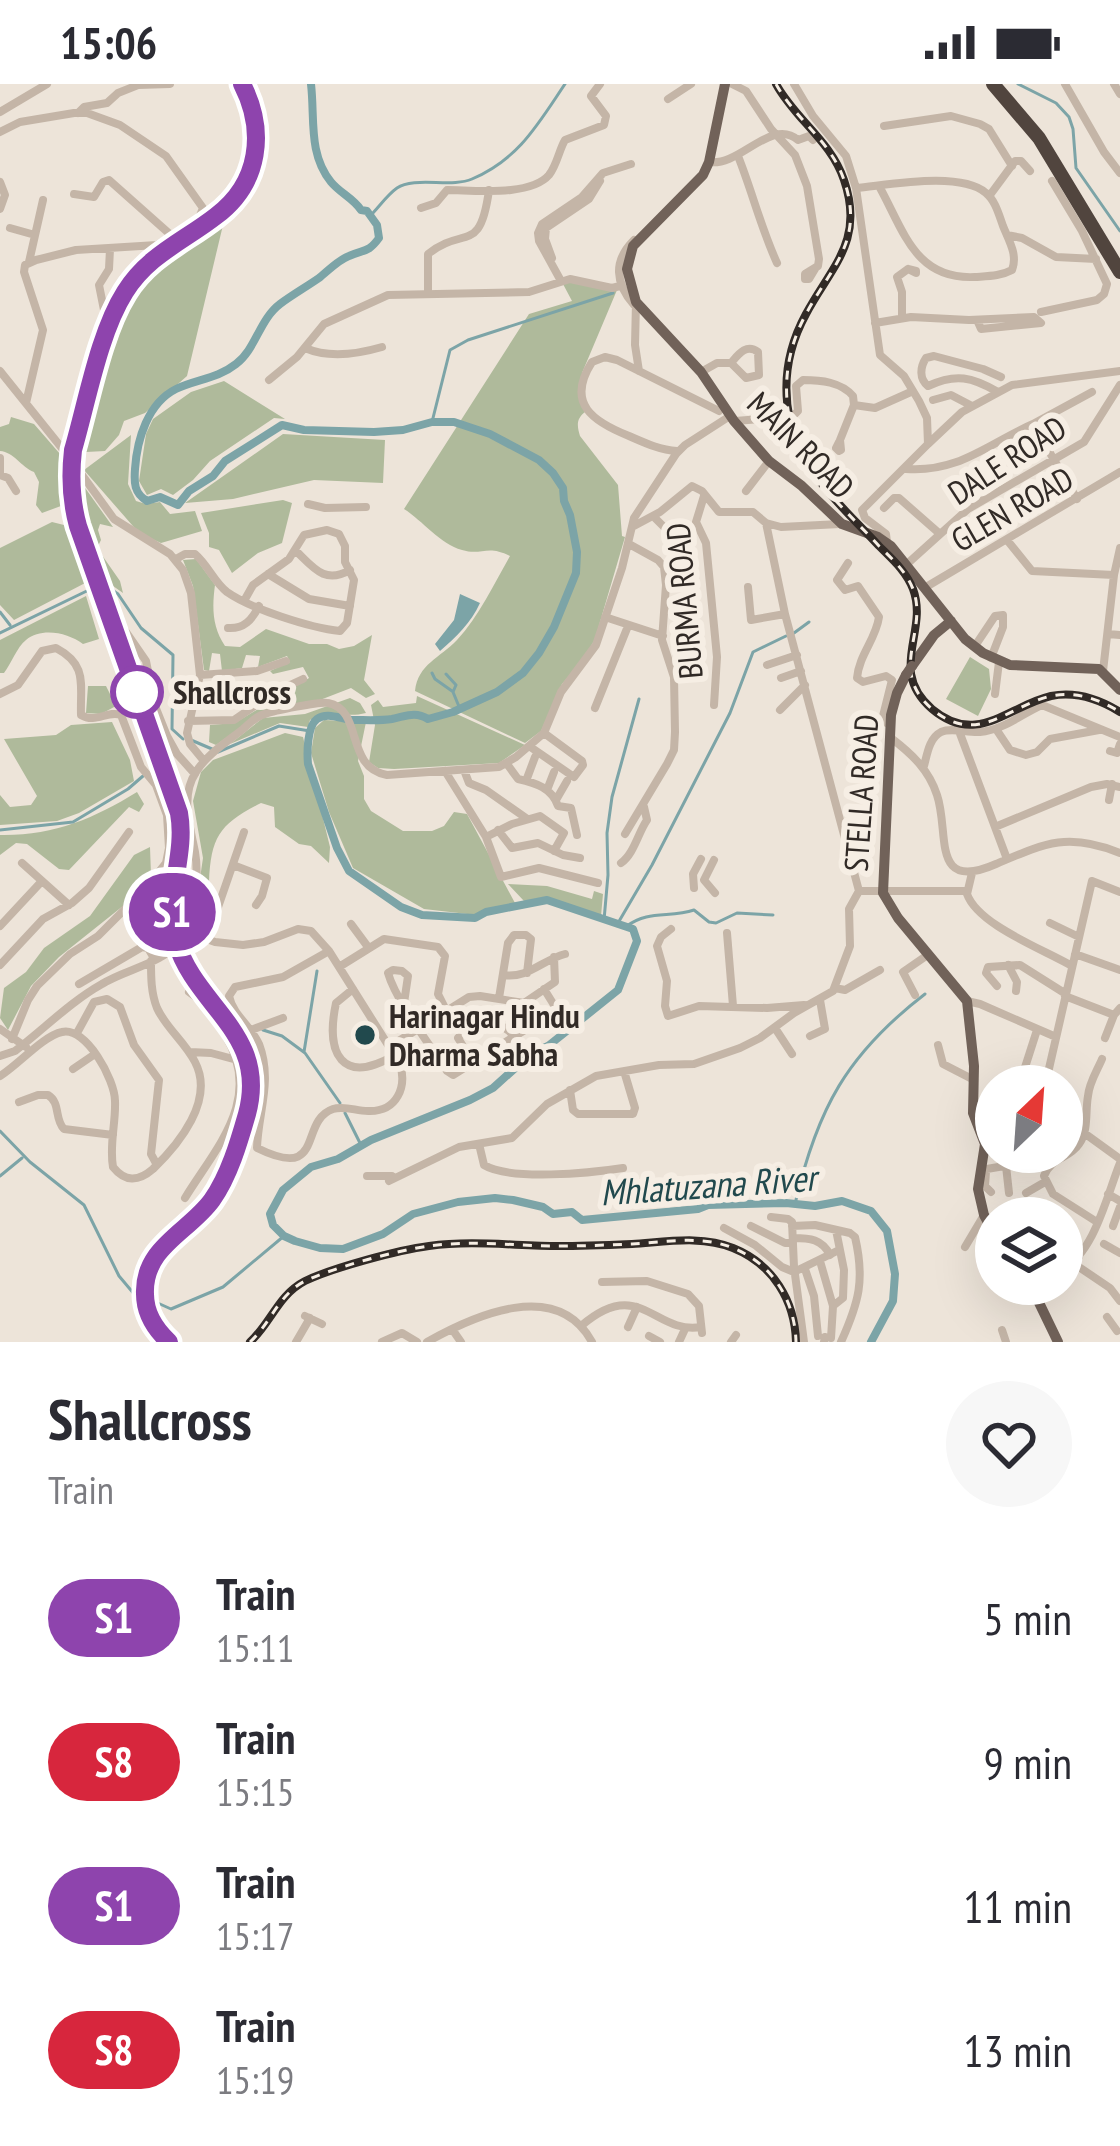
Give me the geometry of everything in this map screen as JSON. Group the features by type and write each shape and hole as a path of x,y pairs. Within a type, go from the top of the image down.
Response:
{"highway":[{"path":"997,84 1041,129 1120,259"},
{"path":"997,84 1039,138 1120,272"}],"main road":[{"path":"636,304 627,269 630,254 638,238 698,183 710,162 728,84"},
{"name":"MAIN ROAD","path":"636,304 701,372 727,416 769,461 842,524 879,536 974,647 995,660 1103,671"},
{"name":"STELLA ROAD","path":"951,621 934,635 894,700 883,893 898,918 972,1004"},
{"path":"1103,671 1120,690"},
{"path":"972,1004 975,1117"},
{"path":"1040,1305 1058,1342"}],"street":[{"path":"0,112 46,84"},
{"path":"78,113 138,85 170,84"},
{"path":"421,208 434,204 447,190 523,188 537,183 551,172 565,140 602,127 604,113 591,96 600,84"},
{"path":"668,99 691,84"},
{"path":"728,84 746,92 795,155 806,181 819,253 815,269"},
{"path":"794,84 846,156 856,188 882,359 899,371 913,391 927,418 928,444"},
{"path":"1065,84 1120,173"},
{"path":"1114,84 1120,94"},
{"path":"0,132 20,122 91,114 127,128 169,159 203,208 199,218 149,247 76,250 24,267 43,330 26,403"},
{"path":"884,126 950,116 980,124 1014,163"},
{"path":"710,162 722,163 775,134 813,140"},
{"path":"738,156 777,263"},
{"path":"990,195 1014,163 1021,161 1030,171"},
{"path":"559,279 545,239 546,228 589,199 609,171 631,164"},
{"path":"74,194 94,197 103,182 110,180 172,236"},
{"path":"1041,312 1090,302 1101,297 1107,284 1052,181"},
{"path":"0,182 5,191 0,208"},
{"path":"856,188 879,186 960,182 990,195 1016,262 1010,273 965,278 929,267 879,186"},
{"path":"428,294 434,253 471,241 482,231 489,190"},
{"path":"29,262 43,200"},
{"path":"10,228 35,235"},
{"path":"1007,236 1022,238 1055,257 1096,260"},
{"path":"269,380 324,324 379,298 400,293 529,292 559,279 620,286 620,261 638,238"},
{"path":"104,310 99,285 110,265 110,249"},
{"path":"902,318 902,292 896,277 908,269"},
{"name":"MAIN ROAD","path":"620,286 636,304"},
{"path":"636,304 640,372"},
{"path":"874,322 1034,317 1041,322 981,329 977,320"},
{"path":"304,348 324,354 382,347"},
{"path":"998,392 958,377 928,386 922,366 934,356 1000,377"},
{"path":"678,451 614,430 588,412 583,385 592,362 610,358 727,416 789,417 798,411 796,386 803,380 825,381 853,396 839,442"},
{"path":"701,372 717,363 731,363"},
{"path":"0,371 114,519 176,559 189,585 200,675 188,739 204,761"},
{"path":"879,536 862,514 864,507 958,415 1016,384 1120,371"},
{"name":"DALE ROAD","path":"907,564 968,509 1087,439 1120,386"},
{"path":"854,405 875,408 913,391"},
{"path":"904,468 972,458 1092,392"},
{"path":"933,400 951,395 972,406"},
{"path":"0,1076 93,989 174,948 187,932 196,864 188,793 204,761 251,721 322,702 334,705 345,713 366,765 380,774 492,768 507,764 544,733 561,692 596,645 637,513 678,451 727,416"},
{"path":"1033,424 1077,500"},
{"path":"0,458 0,475 16,491"},
{"path":"746,491 769,461"},
{"name":"GLEN ROAD","path":"926,586 1119,477"},
{"path":"632,527 690,487 698,487 718,512 753,512 766,523 781,526 842,524"},
{"name":"BURMA ROAD","path":"705,495 696,525 705,540 710,574 717,657 714,705"},
{"path":"884,508 899,498 940,534"},
{"path":"308,504 366,507"},
{"path":"325,508 327,530"},
{"path":"653,516 670,533"},
{"path":"367,1176 392,1176 392,1180 459,1147 512,1138 547,1104 596,1076 694,1064 740,1048 836,988 851,942 850,906 859,892 785,614 766,523"},
{"path":"176,559 189,553 199,556 223,588 244,601 306,626 340,631 346,626 354,580 342,540 327,530 306,534 286,562 253,585 244,601"},
{"path":"1007,540 1032,571 1114,575"},
{"path":"625,834 675,745 674,677 663,636 664,567 628,544"},
{"path":"1103,671 1120,548"},
{"path":"295,550 324,575 336,577 350,570"},
{"path":"848,563 837,580 845,590 858,586 879,617 857,678 863,682 886,676 892,680 882,720 923,767 940,804 947,862 972,873 1056,842 1089,842 1120,854"},
{"path":"268,574 309,598 350,606"},
{"path":"748,586 751,620 785,614"},
{"path":"1110,609 1120,603"},
{"path":"228,628 248,622 259,606"},
{"path":"974,647 995,616 1004,615 995,660 995,694"},
{"path":"605,617 663,636"},
{"path":"595,708 628,626"},
{"path":"126,632 146,661 152,696 167,736 194,774"},
{"path":"1108,634 1120,635"},
{"path":"0,694 19,685 42,651 56,648 71,657 82,680 81,715 93,719 122,715 141,767 156,785 169,829 164,868 98,936 70,954 37,986 12,1039"},
{"path":"769,666 797,656"},
{"path":"200,675 257,671 286,661"},
{"path":"782,678 801,670"},
{"path":"188,721 237,719 303,679"},
{"path":"780,710 805,685"},
{"path":"923,767 943,731 996,729 1045,705 1120,740 1118,753 1110,751"},
{"path":"996,729 1010,749 1026,754 1037,752 1050,739 1100,730"},
{"path":"959,731 1007,859"},
{"path":"529,746 574,777 582,761 544,733"},
{"path":"526,781 535,757"},
{"path":"507,764 516,778 548,790 560,807 571,808 578,835"},
{"path":"464,770 469,784 526,819"},
{"path":"445,771 486,837 499,874 505,878 539,868 598,883"},
{"path":"548,790 554,772"},
{"path":"556,800 568,781"},
{"path":"995,826 1091,787 1116,786 1109,800"},
{"path":"621,863 647,820 644,806"},
{"path":"486,837 540,816 564,835 554,851"},
{"path":"498,830 511,847 535,842 580,858"},
{"path":"0,965 43,919 93,884 129,832"},
{"path":"207,939 244,832"},
{"path":"694,888 694,871 701,859"},
{"path":"715,860 704,880 715,893"},
{"path":"22,862 69,905"},
{"path":"233,865 267,878 256,904"},
{"path":"972,873 967,891 971,905 1072,966"},
{"path":"0,926 42,881"},
{"path":"1050,1065 1092,881 1120,892"},
{"path":"859,892 967,891"},
{"path":"1050,923 1079,937"},
{"path":"351,924 368,947"},
{"path":"187,932 229,945 253,944 302,929 316,934 329,951 402,1070 403,1085 387,1107 373,1112 329,1111 306,1150 279,1158 257,1148 266,1078 259,1045 230,1003 231,992 238,986 284,977 329,951"},
{"path":"671,929 657,946 667,981 664,1006 668,1016 699,1006 767,1008 816,1001"},
{"path":"727,932 733,1006"},
{"path":"499,998 508,943 514,935 531,939 527,973"},
{"path":"339,967 384,939 441,948 445,956 438,994 446,1010"},
{"path":"0,1056 58,1033 77,1033 87,1040 112,1083 112,1163 120,1175 136,1180 157,1165 182,1136 200,1097 199,1070 158,1008 148,948 142,947 79,983"},
{"path":"503,976 518,977 565,954"},
{"path":"915,995 902,973 930,954"},
{"path":"1076,954 1120,970"},
{"path":"353,989 336,1004 331,1033 335,1052 363,1068 374,1066 419,1027 469,997 522,1003 556,981 554,957"},
{"path":"997,986 987,969 993,964 1020,964 1065,995 1117,1011 1105,1038"},
{"path":"1008,965 1017,982 1016,991"},
{"path":"836,988 845,990 880,970"},
{"path":"404,1003 449,1073 456,1075 554,1010 544,989"},
{"path":"185,1198 231,1124 239,1096 237,1060 220,1027 189,992"},
{"path":"77,1033 94,1002 107,999 120,1007 131,1038 159,1084 151,1154 157,1165"},
{"path":"809,1036 825,1029 816,1001"},
{"path":"972,1004 1056,1037"},
{"path":"251,1030 284,1018"},
{"path":"474,1064 458,1038 472,1026 503,1027 514,1037"},
{"path":"775,1028 792,1054"},
{"path":"0,1030 27,1049"},
{"path":"1025,1065 1036,1030"},
{"path":"938,1045 943,1064 974,1080"},
{"path":"189,1052 237,1060"},
{"path":"73,1069 95,1054"},
{"path":"1096,1222 1053,1194 1044,1176 1048,1165 1074,1150 1084,1133 1089,1089 1102,1059"},
{"path":"570,1090 578,1114 633,1114 623,1071"},
{"path":"19,1102 48,1095 55,1100 58,1122 64,1129 113,1135"},
{"path":"1083,1250 1120,1161 1084,1133"},
{"path":"479,1144 484,1165 502,1172 623,1168"},
{"path":"983,1173 991,1192"},
{"path":"1007,1173 1009,1193"},
{"path":"1026,1193 1045,1182"},
{"path":"1108,1193 1120,1204 1113,1226"},
{"path":"771,1217 789,1219 792,1226 804,1339 830,1339 850,1321 862,1278 862,1250 852,1234 809,1224 792,1226"},
{"path":"751,1226 785,1243 815,1240 835,1253 844,1270 844,1293 833,1306"},
{"path":"724,1228 771,1255 782,1267 800,1270 835,1253"},
{"path":"835,1253 836,1230"},
{"path":"965,1247 975,1230"},
{"path":"1104,1244 1120,1253"},
{"path":"820,1261 833,1306 830,1339"},
{"path":"1083,1266 1120,1301"},
{"path":"800,1270 830,1339"},
{"path":"580,1326 607,1308 637,1307 685,1329 702,1330 698,1302 688,1294 641,1280 602,1282"},
{"path":"427,1342 500,1311 528,1305 552,1308 580,1326 592,1342"},
{"path":"628,1327 637,1307"},
{"path":"299,1341 307,1317 322,1324"},
{"path":"452,1329 461,1342"},
{"path":"680,1342 685,1329"},
{"path":"1002,1330 1006,1342"},
{"path":"382,1342 402,1333 417,1342"},
{"path":"649,1336 660,1342"}],"green space":[{"path":"223,225 187,376 145,413 124,421 105,451 86,452 103,372 125,305 172,256"},
{"path":"563,284 617,290 582,373 585,412 578,426 580,436 618,485 625,537 595,639 562,684 541,731 525,743 415,691 425,668 472,621 510,556 454,547 404,509 529,314 572,301"},
{"path":"224,381 285,419 274,418 210,461 173,495 161,489 147,495 139,481 153,419 191,392"},
{"path":"11,417 34,424 67,462 69,503 42,513 36,505 39,482 34,472 0,451 0,427 9,424"},
{"path":"283,434 385,440 383,483 314,480 233,499 185,503"},
{"path":"131,435 128,484 136,501 160,502 170,514 195,511 202,531 161,543 139,533 84,470"},
{"path":"78,478 113,527 100,524 97,548 123,593 106,581 80,507"},
{"path":"283,500 292,503 282,543 258,553 232,573 219,550 209,547 201,513"},
{"path":"52,522 72,527 89,581 14,620 0,605 0,548"},
{"path":"196,559 215,585 214,617 225,646 240,647 266,629 339,649 372,635 364,680 375,694 366,698 351,688 261,713 216,745 209,742 210,725 235,723 309,678 303,667 270,671 290,662 287,656 258,667 260,656 246,655 242,668 222,671 220,654 212,653 209,671 204,670 193,586 183,560"},
{"path":"86,596 99,639 83,644 55,633 32,636 0,673 0,640"},
{"path":"970,657 989,669 991,689 978,716 946,699"},
{"path":"88,686 106,686 116,706 101,714 86,713"},
{"path":"417,696 525,745 499,763 378,768 369,762 375,725 371,705 378,700 383,707 416,703"},
{"path":"350,698 366,713 325,714 310,720 308,727 280,723 230,744 263,718 305,714"},
{"path":"324,720 366,722 358,761 364,799 371,811 403,831 432,831 444,826 454,812 467,814 515,903 476,915 424,909 353,868 311,753 315,728"},
{"path":"112,722 134,781 57,821 0,825 0,795 10,807 31,805 37,796 4,739 56,735 71,725"},
{"path":"285,733 303,737 330,847 329,863 311,846 299,844 275,827 274,807 261,803 220,833 209,882 199,885 203,858 193,801 201,772 213,760"},
{"path":"137,792 144,804 139,812 129,807 69,870 59,869 27,844 16,843 0,855 0,835 72,824"},
{"path":"150,847 151,875 123,906 31,986 8,1030 0,1018 4,988 26,972 44,948 90,916 134,855"},
{"path":"508,884 547,886 592,899 594,891 603,894 601,916 546,897 524,901"}],"water":[{"path":"460,594 480,603 440,651 435,644 454,620"}],"waterway":[{"name":"Mhlatuzana River","path":"311,84 319,160 335,186 367,211 379,238 280,304 236,364 176,389 158,403 138,446 136,487 147,501 160,497 178,505 225,461 282,425 374,432 454,422 490,434 539,460 563,488 577,552 576,573 539,653 523,673 497,692 453,712 428,719 415,715 378,720 321,717 309,733 308,764 349,871 401,907 422,915 475,918 547,900 633,929 637,941 618,990 548,1046 470,1100 311,1167 283,1190 270,1214 273,1225 295,1241 343,1249 383,1234 413,1214 495,1198 543,1207 553,1214 572,1212 582,1220 708,1205 815,1206 842,1201 871,1211 887,1231 895,1274 893,1301 871,1342"},
{"path":"370,216 404,185 464,181 503,161 526,139 565,84"},
{"path":"1018,84 1056,103 1069,117 1076,168 1120,231"},
{"path":"432,422 450,350 613,293"},
{"path":"105,585 118,594 141,628 173,655 172,729 183,739"},
{"path":"0,633 93,588"},
{"path":"0,612 10,625"},
{"path":"794,633 809,622"},
{"path":"618,923 730,713 753,652 786,636"},
{"path":"432,673 452,691"},
{"path":"446,674 456,685 453,692 460,709"},
{"path":"604,920 612,797 639,699"},
{"path":"218,752 279,726 310,731"},
{"path":"191,740 212,749"},
{"path":"0,830 73,822 143,776"},
{"path":"627,926 643,918 694,910 716,923 737,913 773,915"},
{"path":"304,1052 317,971"},
{"path":"795,1204 814,1140 839,1086 875,1039 925,994"},
{"path":"263,1030 282,1036 305,1053 340,1103"},
{"path":"345,1113 362,1147"},
{"path":"0,1131 84,1205 119,1276 140,1301"},
{"path":"0,1176 22,1158"},
{"path":"151,1300 171,1309 223,1287 284,1236"}],"railway":[{"path":"76,451 103,347 126,292 159,257 218,215 249,180 259,137 245,84"},
{"path":"776,84 838,166 850,220 842,252 795,339 787,380 790,421 814,474 898,566 913,589 917,605 910,665 919,694 948,720 964,724 992,720 1060,695 1087,697 1120,712"},
{"path":"71,478 78,526 179,813 181,850 172,920"},
{"path":"172,1342 150,1307 151,1268 167,1244 203,1212 222,1187 243,1137 252,1083 241,1038 186,958"},
{"path":"250,1342 288,1294 305,1281 400,1251 461,1243 577,1246 683,1240 721,1244 760,1264 786,1298 796,1342"}],"train":[{"name":"S1","path":"169,1342 148,1312 148,1271 158,1252 198,1216 220,1187 247,1112 250,1070 237,1035 190,973 176,944 172,920 182,850 179,813 78,526 71,464 109,325 127,288 155,257 226,208 251,171 256,125 242,84"}],"place":[{"name":"Shallcross","path":"137,692"},
{"name":"Harinagar Hindu Dharma Sabha","path":"365,1035"}]}
